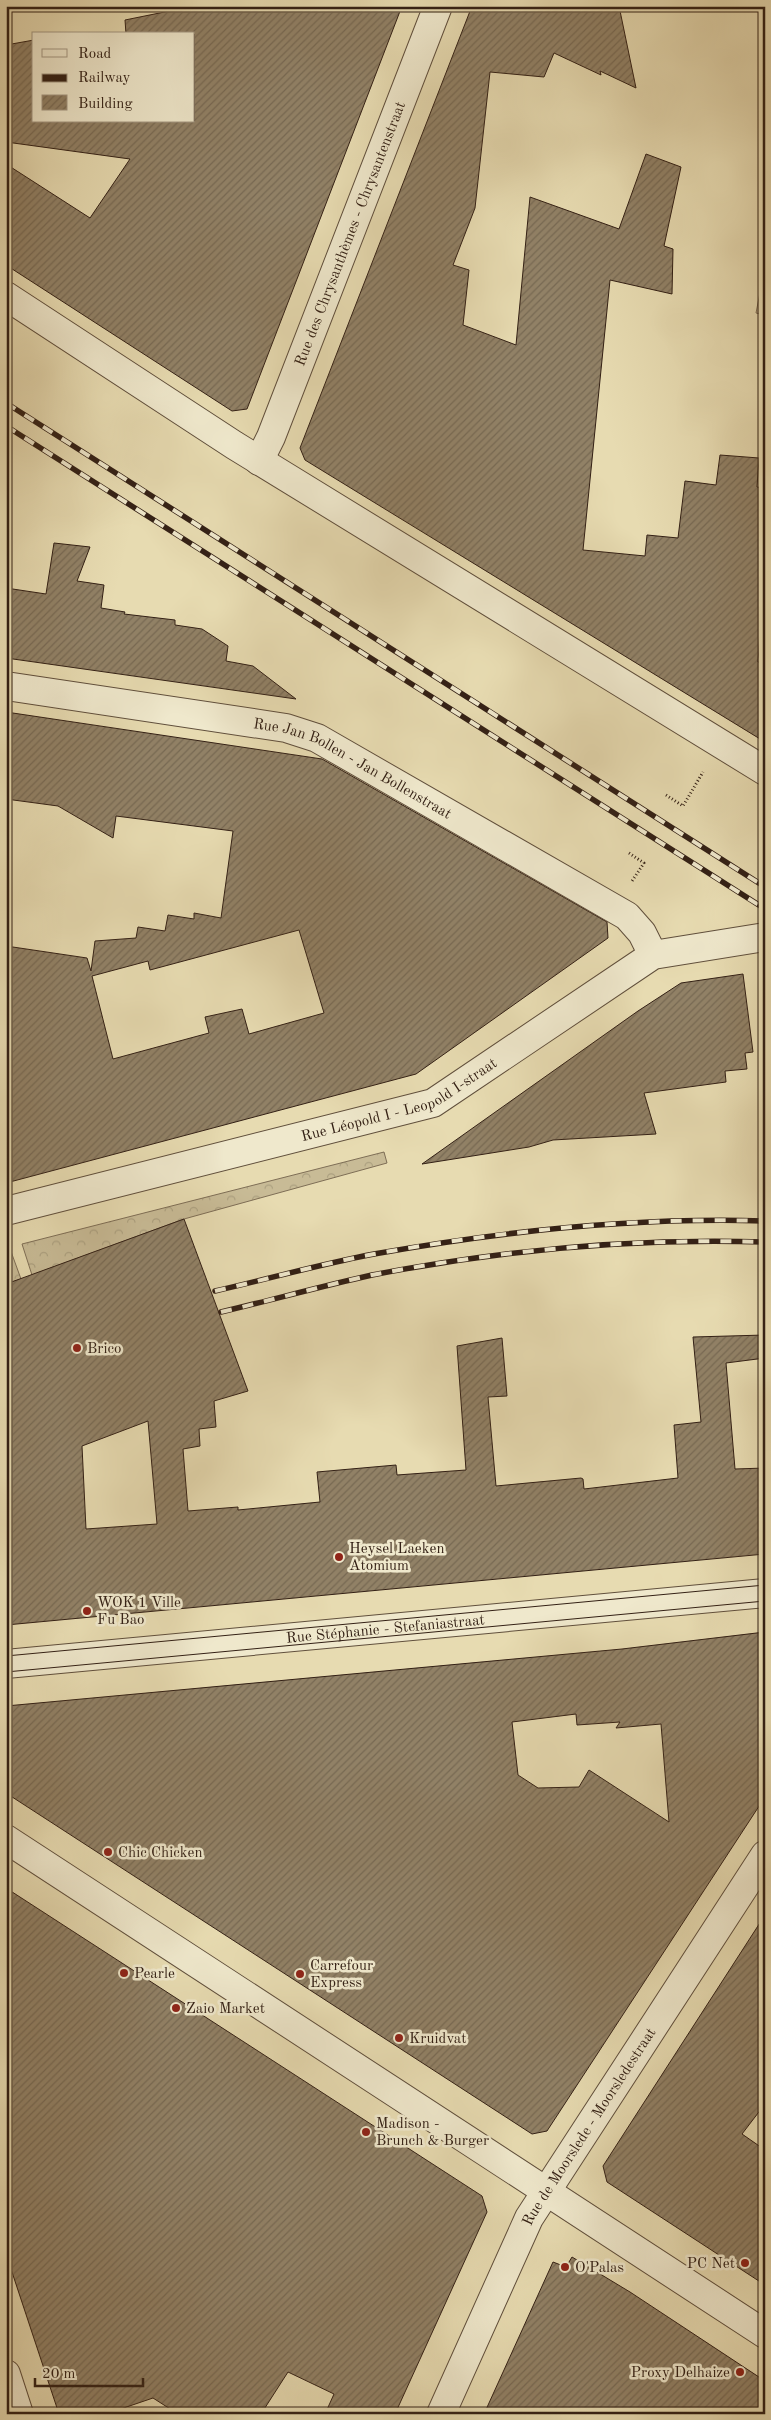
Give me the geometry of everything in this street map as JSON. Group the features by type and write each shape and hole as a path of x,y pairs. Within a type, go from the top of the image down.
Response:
{"street":[{"name":"Rue des Chrysanthèmes - Chrysantenstraat","path":"259,461 271,437 438,6"},
{"path":"6,296 259,461 765,771"},
{"name":"Rue Jan Bollen - Jan Bollenstraat","path":"6,686 286,728 317,738 627,916 642,933 653,955"},
{"name":"Rue Léopold I - Leopold I-straat","path":"6,1211 433,1103 653,955 729,941 765,937"},
{"name":"Rue Stéphanie - Stefaniastraat","path":"6,1664 765,1593"},
{"path":"6,1839 765,2334"},
{"name":"Rue de Moorslede - Moorsledestraat","path":"441,2414 529,2218 765,1855"},
{"path":"6,2374 20,2414"}],"path":[{"path":"666,795 683,806 703,772"},
{"path":"627,888 644,863 629,854"}],"green space":[{"path":"765,267 765,315 756,313"},
{"path":"384,1152 387,1163 184,1219 32,1275 22,1244"},
{"path":"9,1246 21,1279 6,1284 6,1247"}],"building":[{"path":"194,6 402,6 247,409 232,411 6,265 6,164 90,218 130,159 6,142 6,45 32,40 32,122 195,122 195,32 126,32 125,20"},
{"path":"472,6 619,6 636,88 600,71 601,75 554,53 544,77 490,72 475,208 453,265 469,270 463,325 516,345 530,197 619,229 646,154 681,167 664,246 673,249 672,294 610,280 583,550 645,556 647,535 678,538 685,481 716,485 720,455 759,458 757,487 765,488 765,597 762,597 758,662 765,662 765,742 305,460 300,448"},
{"path":"54,543 90,547 77,581 104,585 101,608 125,612 124,614 175,620 175,625 202,629 228,646 226,661 253,666 296,699 6,658 6,588 46,594"},
{"path":"6,712 322,759 607,922 608,938 416,1074 6,1183 6,946 87,958 91,971 95,941 136,938 138,927 165,931 168,915 194,919 194,913 221,918 233,831 116,816 113,838 58,806 6,799","holes":["299,930 324,1013 249,1034 242,1009 205,1017 209,1033 113,1059 92,976 148,961 150,970"]},
{"path":"743,974 753,1052 745,1053 747,1069 725,1071 726,1082 644,1093 656,1134 553,1140 529,1147 422,1164 638,1011 681,983"},
{"path":"184,1219 248,1391 214,1401 216,1427 199,1429 200,1446 183,1449 188,1511 238,1507 238,1510 320,1502 317,1472 396,1465 397,1475 466,1470 457,1346 502,1338 507,1396 488,1397 496,1486 581,1478 583,1479 584,1489 678,1478 674,1425 701,1422 693,1337 765,1335 765,1358 726,1363 735,1469 765,1468 765,1554 6,1625 6,1284","holes":["148,1421 157,1524 86,1529 82,1446"]},
{"path":"765,1632 765,1797 547,2131 532,2134 6,1793 6,1706 622,1649","holes":["576,1714 577,1725 620,1722 616,1728 661,1724 669,1822 589,1770 579,1787 538,1788 518,1775 512,1722"]},
{"path":"6,1888 482,2196 487,2212 395,2414 325,2414 334,2394 288,2372 261,2414 178,2414 153,2398 106,2414 59,2414 6,2254"},
{"path":"765,1915 765,2104 742,2134 765,2150 765,2285 607,2182 603,2166"},
{"path":"572,2257 630,2292 765,2381 765,2414 484,2414 553,2262 566,2267"}],"tram line":[{"path":"6,1656 765,1585"},
{"path":"6,1672 765,1601"}],"railway":[{"path":"6,403 765,887"},
{"path":"6,426 765,909"},
{"path":"215,1291 374,1254 520,1232 666,1221 765,1221"},
{"path":"221,1312 372,1275 469,1259 617,1244 716,1241 765,1242"}],"place":[{"name":"Brico","path":"77,1348"},
{"name":"Heysel Laeken Atomium","path":"339,1557"},
{"name":"WOK 1 Ville Fu Bao","path":"87,1611"},
{"name":"Chic Chicken","path":"108,1852"},
{"name":"Pearle","path":"124,1973"},
{"name":"Carrefour Express","path":"300,1974"},
{"name":"Zaio Market","path":"176,2008"},
{"name":"Kruidvat","path":"399,2038"},
{"name":"Madison - Brunch & Burger","path":"366,2132"},
{"name":"PC Net","path":"745,2263"},
{"name":"O'Palas","path":"565,2267"},
{"name":"Proxy Delhaize","path":"740,2372"}]}
